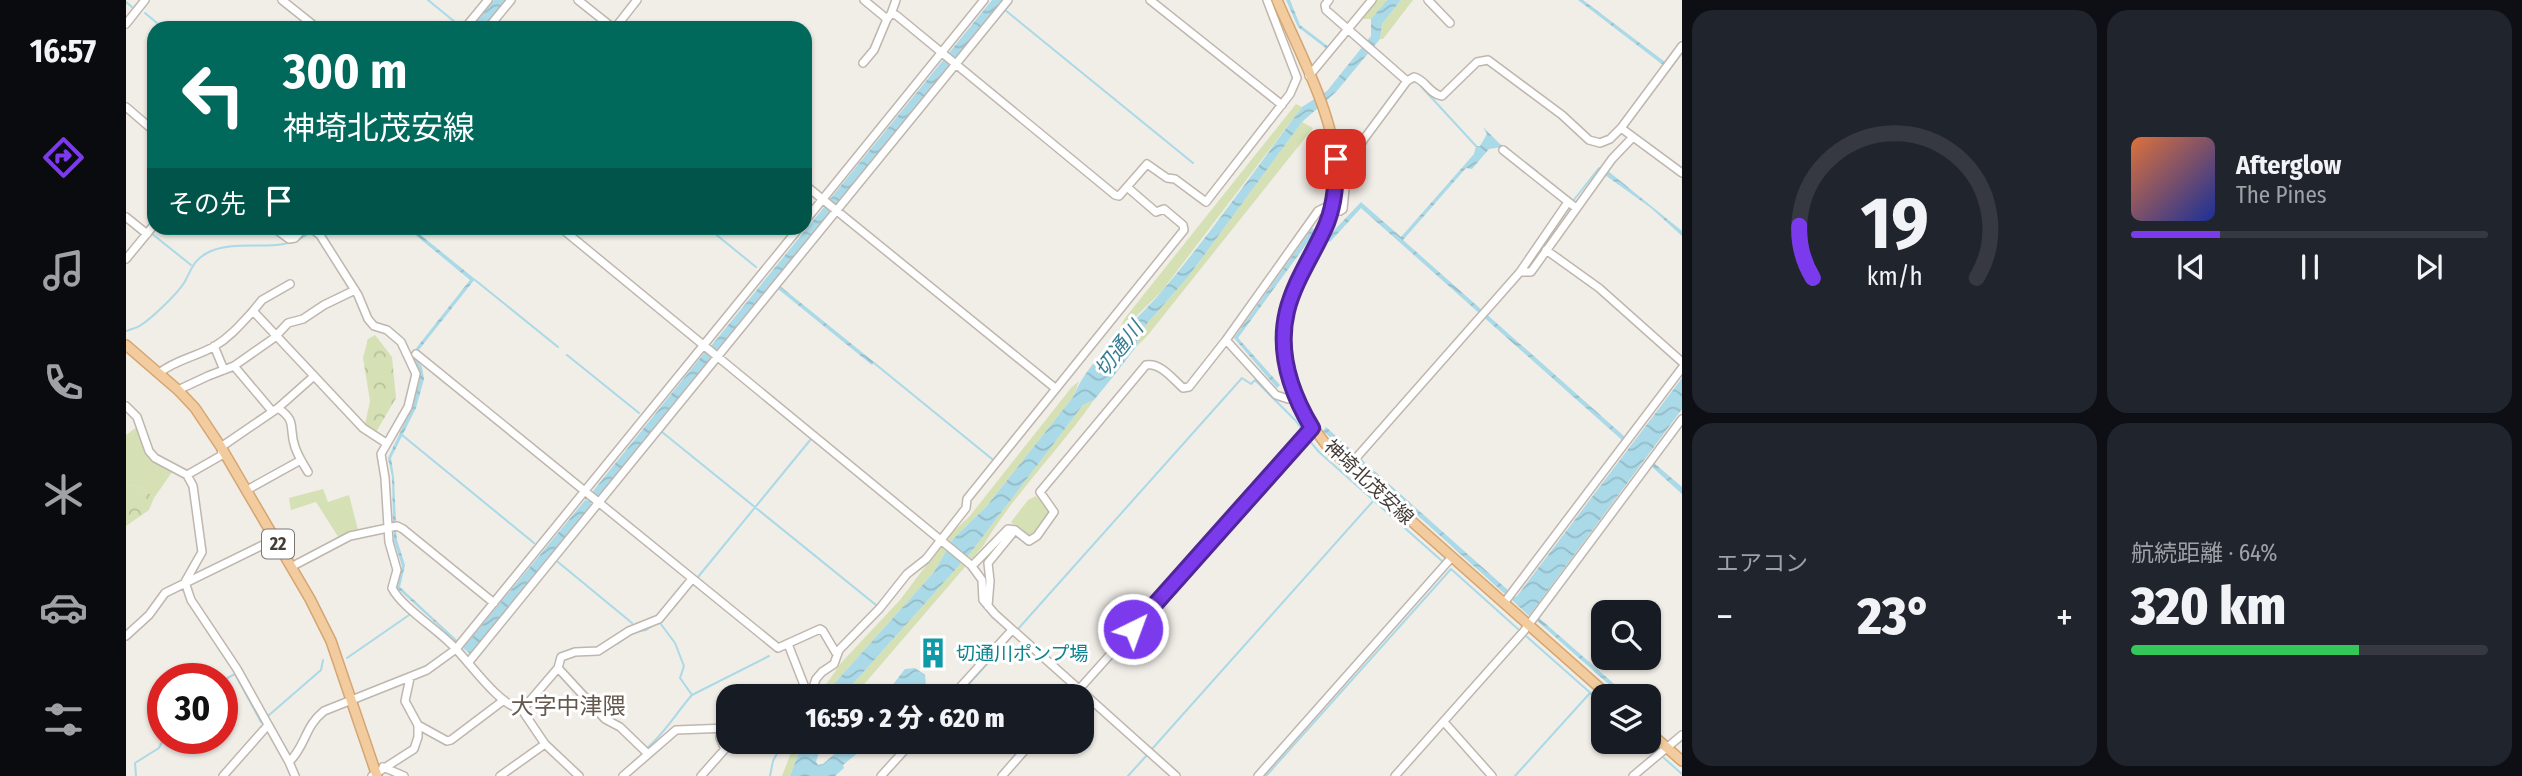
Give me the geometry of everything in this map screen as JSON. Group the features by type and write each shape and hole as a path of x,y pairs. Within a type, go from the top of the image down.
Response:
{"main road":[{"name":"神埼北茂安線","path":"1277,0 1327,118 1336,159 1331,210 1287,310 1284,354 1295,395 1312,428 1328,447 1354,461 1452,558 1508,598 1597,684"},
{"name":"22","path":"126,345 195,408 222,447 321,618 377,773"},
{"path":"1676,741 1682,761"}],"street":[{"path":"126,24 145,0"},
{"path":"282,0 308,21"},
{"path":"471,21 488,0"},
{"path":"494,21 510,0"},
{"path":"578,0 605,21"},
{"path":"620,21 637,0"},
{"path":"864,0 943,54 1115,195 1119,196 1147,163 1206,202 1282,105 1297,78 1267,0"},
{"path":"863,63 874,50 896,0"},
{"path":"812,216 830,206 984,0"},
{"path":"812,228 1008,0"},
{"path":"1150,0 1282,105"},
{"path":"1329,0 1325,5 1326,10 1407,81"},
{"path":"1309,76 1372,0"},
{"path":"1429,0 1450,23"},
{"path":"972,565 1008,529 1015,530 1029,541 1037,536 1054,512 1040,492 1146,365 1151,363 1157,366 1186,388 1206,367 1318,211 1324,208 1340,211 1343,209 1347,168 1364,139 1407,81 1414,77 1419,78 1434,94 1442,96 1477,62 1488,60 1595,143 1604,142 1621,128 1682,46"},
{"path":"126,107 147,125"},
{"path":"1621,128 1682,173"},
{"path":"1354,461 1484,314 1572,205 1633,137"},
{"path":"1503,150 1572,205"},
{"path":"836,653 880,608 907,574 926,559 942,541 966,509 967,499 1184,230 1183,225 1164,209 1156,212 1127,187"},
{"path":"812,192 1055,388"},
{"path":"1520,272 1531,272 1572,205"},
{"path":"126,217 147,234 126,260"},
{"path":"320,235 355,290 368,319 374,326 387,330 401,342 416,374 408,407 381,454 393,526 389,542 397,570 391,589 456,649 503,700 522,710 545,744 579,776"},
{"path":"570,235 972,565 980,575 984,600 988,606 1067,684"},
{"path":"289,762 301,749 313,720 324,711 428,670 456,649 494,603 592,497 711,351 794,235"},
{"path":"468,663 592,497 806,235"},
{"path":"1546,250 1599,288 1682,362"},
{"path":"159,373 174,362 214,346 233,332 262,300 290,284"},
{"path":"178,390 234,366 274,338 288,323 303,319 355,290"},
{"path":"253,311 363,428 386,443"},
{"path":"1226,340 1276,395 1287,399 1295,395"},
{"path":"214,346 224,370"},
{"path":"416,354 778,648 820,629 823,631 837,659 822,672 816,684"},
{"path":"234,366 275,409 289,416 293,424 294,446 308,472"},
{"path":"1508,598 1682,368"},
{"path":"187,475 222,455 222,447 275,409 314,376"},
{"path":"126,406 137,417 149,451 155,458 187,475 193,486 202,552 185,582 191,600 236,669 295,776"},
{"path":"1395,776 1532,619 1682,419"},
{"path":"1084,684 1312,428"},
{"path":"247,490 301,460"},
{"path":"292,567 350,536 393,526 403,529 494,603"},
{"path":"988,606 988,563 1015,530"},
{"path":"126,636 149,615 165,593 275,539"},
{"path":"1258,776 1452,558"},
{"path":"522,710 558,668 561,657 575,652 598,651 629,631 660,618 692,579"},
{"path":"963,684 1012,630"},
{"path":"788,644 804,684"},
{"path":"558,668 605,719 620,727 647,753"},
{"path":"377,773 414,749 418,725 405,701 410,678"},
{"path":"418,725 447,741 451,740 503,700"},
{"path":"1094,708 1176,776"},
{"path":"1444,722 1492,776"},
{"path":"223,776 268,725"},
{"path":"624,776 676,730 716,729"},
{"path":"1633,776 1676,741"},
{"path":"500,776 545,744"},
{"path":"701,776 721,754"},
{"path":"881,776 901,754"},
{"path":"1002,776 1021,754"},
{"path":"377,773 404,776"}],"green space":[{"path":"1376,0 1387,0 1371,19 1361,19"},
{"path":"1401,0 1413,0 1383,39 1380,39 1382,24"},
{"path":"1296,104 1302,107 1161,292 1115,337 1125,318"},
{"path":"1302,122 1313,128 1136,347 1144,327 1188,277"},
{"path":"375,335 392,357 396,398 376,432 365,424 370,401 363,358 368,339"},
{"path":"1079,381 1073,397 986,507 953,539 934,572 834,684 826,684 841,663 900,600 949,535 969,517"},
{"path":"1094,400 1008,508 983,546 864,684 853,684 972,551 1083,405"},
{"path":"137,427 153,462 172,472 154,498 143,488 126,484 126,435"},
{"path":"126,484 143,488 154,498 149,510 126,526"},
{"path":"323,489 328,502 349,495 358,530 339,538 316,502 291,510 289,498"},
{"path":"1036,496 1050,512 1033,534 1027,536 1011,522 1028,500"},
{"path":"790,754 798,754 790,776 782,776"}],"water":[{"path":"494,0 506,0 489,21 477,21"},
{"path":"992,0 1004,0 837,205 834,203 830,209 832,211 718,351 715,350 712,358 600,497 597,495 591,503 593,505 471,655 463,648 586,499 588,501 593,491 705,352 708,354 713,348 711,346 801,235 812,235 812,222 832,201 830,199"},
{"path":"1286,0 1290,0 1300,25 1329,47 1327,49 1298,27"},
{"name":"切通川","path":"1387,0 1401,0 1382,24 1380,39 1336,92 1302,122 1188,277 1144,327 1136,347 1094,400 1083,405 972,551 853,684 834,684 934,572 953,539 986,507 1073,397 1091,367 1180,269 1302,107 1327,91 1371,36 1371,19"},
{"path":"1578,0 1583,0 1665,62 1663,65"},
{"path":"1483,127 1500,144 1538,171 1538,174 1502,147 1489,149 1472,169 1466,168 1403,240 1625,437 1622,440 1361,208 1330,242 1325,240 1361,202 1401,237 1474,154 1476,146 1480,146 1487,134"},
{"path":"1608,171 1682,231 1682,236 1651,208 1605,175"},
{"path":"1312,228 1315,231 1313,235 1238,338 1280,385 1277,388 1234,338"},
{"path":"415,235 421,235 475,279 414,356 422,367 424,379 416,408 391,458 396,523 393,524 392,477 388,458 412,407 420,379 418,369 410,356 470,280"},
{"path":"780,286 874,362 872,365 778,289"},
{"path":"1682,378 1682,409 1529,616 1513,598"},
{"path":"1326,427 1356,454 1353,457 1323,431"},
{"path":"1360,458 1509,591 1506,595 1357,461"},
{"path":"1654,463 1682,487 1682,494 1651,466"},
{"path":"394,530 405,565 400,587 457,640 456,642 396,587 402,566 394,541"},
{"path":"1538,617 1591,664 1591,669 1536,620"},
{"path":"915,668 925,675 926,684 893,684 905,669"},
{"path":"1593,670 1598,670 1614,684 1608,684"},
{"path":"798,754 818,754 816,762 818,765 834,754 856,754 835,776 790,776"}],"waterway":[{"path":"428,0 454,21"},
{"path":"126,2 132,7"},
{"path":"1005,10 1193,163"},
{"path":"145,13 155,21"},
{"path":"1417,82 1476,146"},
{"path":"1573,201 1599,168"},
{"path":"1538,173 1546,180"},
{"path":"1551,183 1572,200"},
{"path":"1528,268 1570,206"},
{"path":"154,235 191,265"},
{"path":"126,331 141,325 164,306 181,288 194,265 205,254 223,247 288,243 305,235"},
{"path":"717,235 756,267"},
{"path":"475,280 558,347"},
{"path":"567,355 639,413"},
{"path":"874,363 992,459"},
{"path":"1018,629 1242,378 1251,384 1255,380 1303,431"},
{"path":"662,432 876,605"},
{"path":"402,435 534,543"},
{"path":"698,577 811,439"},
{"path":"1308,439 1319,452 1442,561"},
{"path":"1152,749 1374,500"},
{"path":"558,562 632,623"},
{"path":"1266,776 1451,569 1518,629"},
{"path":"647,748 692,695 680,678 684,666 675,643 660,623 678,602"},
{"path":"347,658 412,613"},
{"path":"617,644 634,632 652,626"},
{"path":"969,684 1013,635"},
{"path":"1526,636 1591,693"},
{"path":"692,695 769,656"},
{"path":"268,716 321,670 323,660"},
{"path":"238,680 261,722"},
{"path":"1515,776 1590,693"},
{"path":"136,776 135,763 149,754"},
{"path":"770,776 777,754"},
{"path":"886,776 906,754"},
{"path":"1128,776 1147,755"},
{"path":"1664,758 1682,774"}],"place":[{"name":"切通川ポンプ場","path":"933,653"}],"district":[{"name":"大字中津隈","path":"568,706"}],"route":[{"path":"1133,629 1312,428 1289,378 1284,354 1284,332 1287,310 1331,210 1336,159"}]}
